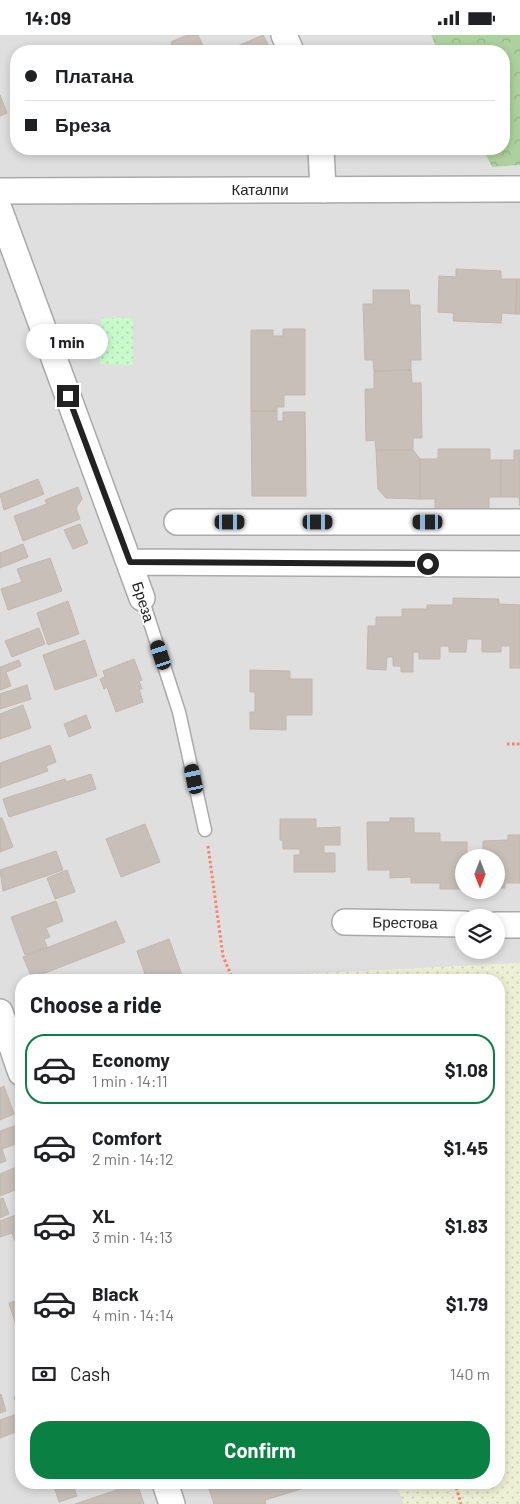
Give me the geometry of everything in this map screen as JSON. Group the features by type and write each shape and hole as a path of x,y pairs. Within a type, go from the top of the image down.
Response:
{"street":[{"path":"321,155 323,190"},
{"name":"Каталпи","path":"0,191 520,189"},
{"name":"Бреза","path":"0,211 142,598"},
{"path":"177,522 520,522"},
{"path":"318,522 318,563"},
{"path":"130,562 520,564"},
{"name":"Брестова","path":"345,922 455,924"},
{"path":"505,925 520,925"},
{"path":"0,1012 15,1056"},
{"path":"166,1489 172,1504"}],"lane":[{"name":"Бреза","path":"142,598 179,712 205,830"}],"path":[{"path":"507,744 520,744"},
{"path":"205,830 223,956 230,974"},
{"path":"457,1489 461,1504"}],"shaded area":[{"path":"0,35 431,35 435,45 10,45 10,155 486,155 492,167 520,165 520,963 326,974 15,974 15,1489 398,1489 404,1504 0,1504"}],"green space":[{"path":"431,35 520,35 520,165 492,167 486,155 510,155 510,45 435,45"},
{"path":"101,318 133,318 133,365 100,364"},
{"path":"520,963 520,1504 404,1504 398,1489 505,1489 505,974 299,974"}],"building":[{"path":"187,35 198,35 203,45 172,45 171,42"},
{"path":"263,35 268,45 240,45"},
{"path":"0,95 7,113 0,116"},
{"path":"456,269 501,271 501,279 517,279 516,314 502,313 501,323 453,321 454,313 438,312 439,276 456,277"},
{"path":"517,279 520,279 520,314 516,314"},
{"path":"373,290 409,290 410,305 420,305 421,360 411,360 411,370 374,371 373,360 365,360 363,304 373,304"},
{"path":"283,329 305,329 305,395 284,395 284,407 277,407 277,411 251,411 251,330 273,330 273,336 283,336"},
{"path":"411,370 412,383 421,383 422,438 413,438 413,450 376,450 375,440 366,441 365,389 374,389 374,371"},
{"path":"251,411 277,411 277,421 283,421 283,412 305,412 306,496 252,496"},
{"path":"438,449 490,449 490,460 501,460 501,497 489,497 489,509 435,509 435,499 420,499 420,459 438,459"},
{"path":"376,450 413,450 420,459 420,499 386,498 378,489"},
{"path":"514,450 520,450 520,506 519,497 501,497 501,460 514,460"},
{"path":"38,479 44,494 4,510 0,494"},
{"path":"78,487 82,499 76,508 80,519 23,541 14,516 47,504 45,500"},
{"path":"80,524 88,543 73,549 64,530"},
{"path":"23,544 28,557 0,568 0,553"},
{"path":"50,558 62,591 8,610 1,589 22,582 17,569"},
{"path":"453,598 499,599 499,604 520,605 520,668 510,668 510,646 501,646 501,652 482,652 482,639 467,639 466,652 449,652 449,646 440,646 440,659 419,659 419,652 413,652 413,672 401,672 401,666 393,666 393,657 387,657 386,670 367,669 368,626 376,626 376,617 402,617 402,609 427,609 427,605 453,605"},
{"path":"68,601 79,634 48,645 37,613"},
{"path":"39,628 45,644 12,657 5,641"},
{"path":"85,640 97,676 55,690 43,655"},
{"path":"134,659 142,680 139,681 142,689 139,689 143,702 116,712 107,687 104,689 100,679 105,677 103,671"},
{"path":"19,660 21,666 6,672 11,686 0,690 0,667"},
{"path":"250,670 290,671 290,679 312,679 312,715 286,715 286,730 250,729 250,712 255,712 255,692 250,692"},
{"path":"27,685 31,699 0,709 0,694"},
{"path":"23,705 31,728 0,739 0,714"},
{"path":"86,715 91,728 69,737 64,724"},
{"path":"50,745 56,762 46,766 48,771 0,788 0,763"},
{"path":"91,774 96,789 9,817 3,799 65,779 66,782"},
{"path":"0,818 2,818 13,847 0,852"},
{"path":"390,818 414,818 414,833 440,833 440,842 467,842 467,849 455,849 455,889 440,889 440,883 411,883 411,877 390,878 390,870 368,870 367,822 390,822"},
{"path":"280,819 316,819 316,828 340,827 340,845 324,845 324,853 335,853 335,872 294,872 294,855 300,855 300,849 283,849 283,840 280,840"},
{"path":"145,824 160,862 121,877 106,839"},
{"path":"508,835 520,835 520,883 505,883 505,849 483,849 483,841 508,840"},
{"path":"56,851 63,870 3,891 0,870"},
{"path":"67,870 75,892 55,899 47,878"},
{"path":"56,901 63,921 46,928 50,937 44,939 47,947 25,955 11,917"},
{"path":"116,921 125,942 42,974 30,974 23,957"},
{"path":"169,939 182,974 145,974 137,951"},
{"path":"4,1086 14,1114 0,1120 0,1088"},
{"path":"15,1126 15,1144 2,1149 6,1161 0,1163 0,1131"},
{"path":"15,1168 15,1190 0,1196 0,1174"},
{"path":"3,1198 9,1214 0,1218 0,1199"},
{"path":"15,1215 15,1241 12,1233 0,1237 0,1221"},
{"path":"15,1301 15,1322 9,1303"},
{"path":"0,1395 6,1411 0,1413"},
{"path":"15,1415 15,1432 0,1438 0,1420"},
{"path":"55,1489 74,1489 77,1496 59,1502"},
{"path":"119,1489 139,1489 144,1504 75,1504"},
{"path":"209,1489 301,1489 265,1500 266,1504 214,1504"}],"route":[{"path":"68,396 130,562 428,564"}]}
